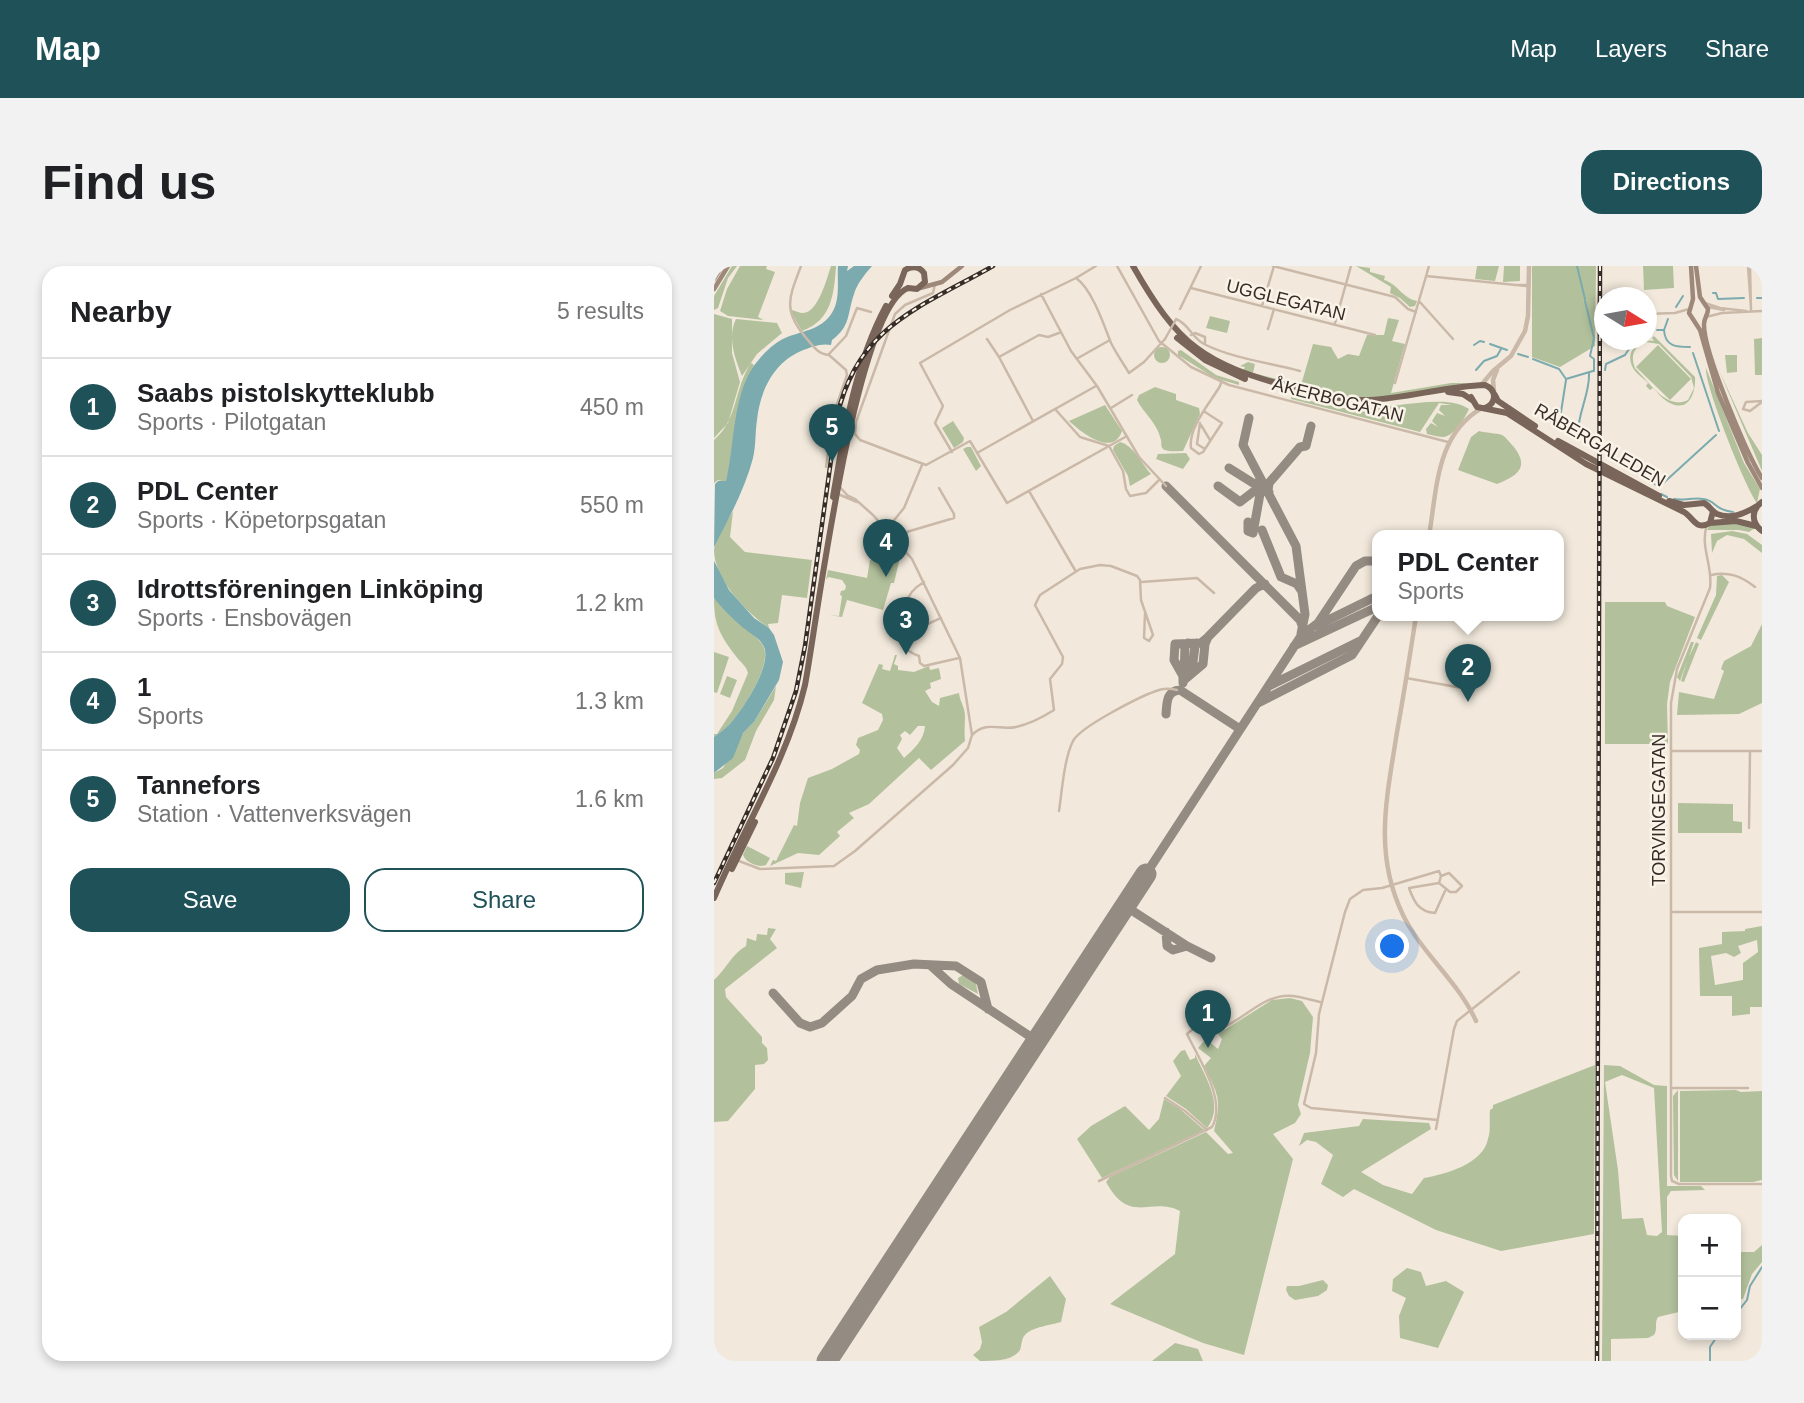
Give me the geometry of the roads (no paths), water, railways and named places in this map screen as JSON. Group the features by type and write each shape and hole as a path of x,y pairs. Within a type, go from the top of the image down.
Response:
{"main road":[{"path":"714,279 722,266"},
{"path":"714,289 728,266"},
{"path":"898,266 908,288"},
{"path":"714,899 772,778 802,699 847,420 862,368 882,314 903,276 914,266 926,272 934,284"},
{"path":"837,491 868,362 890,308 898,295 908,288 920,288 945,281 962,266"},
{"path":"1131,266 1159,310 1185,339 1217,362 1247,375 1326,396 1350,399 1381,399 1438,389 1489,387 1494,394 1492,404 1484,408 1465,395 1452,392 1381,403 1341,402 1259,383 1230,373 1205,360 1174,335 1156,312 1131,266"},
{"path":"1693,266 1705,304 1705,334 1721,387 1762,478"},
{"path":"1693,266 1693,318 1718,393 1748,463 1762,488"},
{"path":"920,288 925,282 926,272"},
{"path":"1691,306 1705,304"},
{"path":"1693,318 1706,318"},
{"path":"1472,401 1472,393 1479,386"},
{"name":"RÅBERGALEDEN","path":"1494,394 1503,405 1583,456 1670,501 1681,505 1697,503"},
{"name":"RÅBERGALEDEN","path":"1484,408 1507,413 1586,464 1690,516"},
{"path":"1760,502 1737,516 1720,515 1707,504 1697,503 1690,516 1696,524 1736,521 1760,529"},
{"path":"1760,502 1753,515 1760,529"},
{"path":"1708,524 1713,511"}],"street":[{"path":"801,266 789,302 791,317 817,350 829,355 846,370 847,375 834,413 826,467"},
{"path":"952,452 935,424 943,406 920,363 1096,266"},
{"name":"ÅKERBOGATAN","path":"1117,266 1156,338 1191,367 1221,383 1448,442"},
{"path":"1180,309 1201,266"},
{"path":"1262,306 1274,266 1395,297 1408,309 1416,312"},
{"path":"1335,325 1351,266"},
{"path":"1395,383 1429,266"},
{"path":"1479,386 1517,348 1525,331 1529,266"},
{"path":"1749,266 1751,309"},
{"path":"1426,276 1521,287 1529,285"},
{"path":"1076,278 1099,314 1129,373 1144,362 1165,339 1176,319 1182,321 1191,335 1221,351 1300,371"},
{"path":"934,284 933,293 905,305 895,314 855,429 860,440 922,465 933,463 970,441 1005,501 1010,502 1127,436"},
{"name":"UGGLEGATAN","path":"1191,288 1375,335"},
{"path":"1041,294 1061,332 1139,457 1166,486"},
{"path":"1419,301 1453,339"},
{"path":"1705,304 1721,310 1746,311"},
{"path":"1675,313 1691,306"},
{"path":"829,355 846,336 858,307 871,312"},
{"path":"1268,329 1274,309"},
{"path":"1706,318 1751,309 1762,311"},
{"path":"1657,314 1675,313 1693,318"},
{"path":"999,357 1039,335 1048,337 1061,332"},
{"path":"1191,335 1195,333 1205,337 1205,344"},
{"path":"987,339 1033,421"},
{"path":"1077,358 1110,340"},
{"path":"1494,394 1493,376 1500,366"},
{"path":"1205,412 1222,423 1199,454 1190,444 1200,421 1221,383"},
{"path":"976,453 1097,386"},
{"path":"1110,408 1132,395"},
{"path":"1466,420 1472,401"},
{"path":"1762,401 1750,411 1743,409 1746,402 1762,401"},
{"path":"1430,530 1448,442 1466,420 1484,408"},
{"path":"1055,409 1080,437 1109,446 1123,471 1130,496 1146,493 1159,480"},
{"path":"1200,421 1210,440"},
{"path":"1200,421 1198,444 1205,449"},
{"path":"887,530 904,508 922,465"},
{"path":"893,537 954,518 954,513 939,488"},
{"path":"837,491 847,495"},
{"path":"735,859 760,869 834,866 855,851 953,765 968,748 972,735 960,658 910,556 857,502 837,491"},
{"path":"837,491 857,502"},
{"path":"1029,491 1075,572"},
{"name":"TORVINGEGATAN","path":"1696,524 1703,539 1711,575 1709,592 1680,662 1671,703 1672,1181 1679,1184 1762,1184"},
{"name":"TORVINGEGATAN","path":"1703,539 1708,524"},
{"path":"972,735 989,726 1014,727 1054,710 1050,682 1062,664 1063,657 1036,610 1035,602 1040,594 1084,567 1105,565 1137,576 1141,582 1140,594 1153,635 1149,641 1144,638 1145,614"},
{"path":"1711,575 1729,574 1740,577 1755,587"},
{"path":"1141,582 1197,578 1214,593"},
{"path":"911,632 904,610 911,594 924,582"},
{"path":"941,618 911,632 904,645 908,652 919,656 922,665 960,658"},
{"path":"1415,621 1384,815 1385,854 1392,885 1412,932 1455,986 1476,1021"},
{"path":"1406,678 1468,688"},
{"path":"1059,811 1070,749 1080,731 1156,690 1177,690"},
{"path":"1671,751 1762,751"},
{"path":"1749,828 1750,751"},
{"path":"1438,1120 1305,1106 1317,1053 1322,1003 1350,899 1363,890 1392,885 1439,871 1439,883"},
{"path":"1439,883 1446,891 1456,892 1462,886 1453,874 1441,876"},
{"path":"1439,883 1409,888 1416,904 1423,910 1434,913 1446,891"},
{"path":"1671,912 1762,912"},
{"path":"1436,1129 1457,1021 1519,972"},
{"path":"1099,1181 1212,1127 1217,1115 1217,1100 1187,1034 1203,1024 1218,1028 1227,1026 1274,998 1293,996 1322,1003"},
{"path":"1671,1088 1748,1088"},
{"path":"1165,1098 1207,1130"}],"water":[{"path":"838,266 848,266 847,271 854,266 872,266 857,287 848,319 831,345 816,346 791,356 770,380 761,399 750,470 714,547 715,484 718,481 726,481 738,408 746,380 756,363 776,343 819,325 830,316 837,299"},
{"path":"714,561 729,590 754,618 774,635 783,662 779,680 754,722 743,733 733,758 714,773 714,737 730,724 749,698 760,676 765,655 760,640 737,622 714,598"}],"waterway":[{"path":"1577,266 1585,299"},
{"path":"1713,293 1716,293 1718,299 1744,298"},
{"path":"1676,307 1683,296"},
{"path":"1757,298 1762,298"},
{"path":"1585,301 1594,338 1590,356 1594,359 1594,371"},
{"path":"1657,330 1664,330 1668,319"},
{"path":"1664,330 1669,343 1690,347"},
{"path":"1474,345 1480,341 1484,342"},
{"path":"1490,344 1507,350"},
{"path":"1476,370 1484,361 1497,356 1501,349"},
{"path":"1605,370 1606,364 1625,355 1628,350"},
{"path":"1693,353 1719,431"},
{"path":"1518,354 1528,357"},
{"path":"1533,359 1559,369 1566,379 1593,371"},
{"path":"1578,433 1589,373"},
{"path":"1561,412 1566,380"},
{"path":"1622,463 1659,487 1716,435"},
{"path":"1661,494 1667,497"},
{"path":"1674,499 1707,500 1733,512"},
{"path":"1741,1308 1762,1267"},
{"path":"1710,1361 1710,1347 1715,1340"}],"railway":[{"path":"714,883 773,758 796,691 805,646 837,417 846,386 876,340 896,323 917,308 993,266"},
{"path":"1597,1361 1600,266"}],"place":[{"name":"Tannefors","path":"832,462"},
{"name":"1","path":"886,577"},
{"name":"Idrottsföreningen Linköping","path":"906,655"},
{"name":"PDL Center","path":"1468,702"},
{"name":"Saabs pistolskytteklubb","path":"1208,1048"}]}
